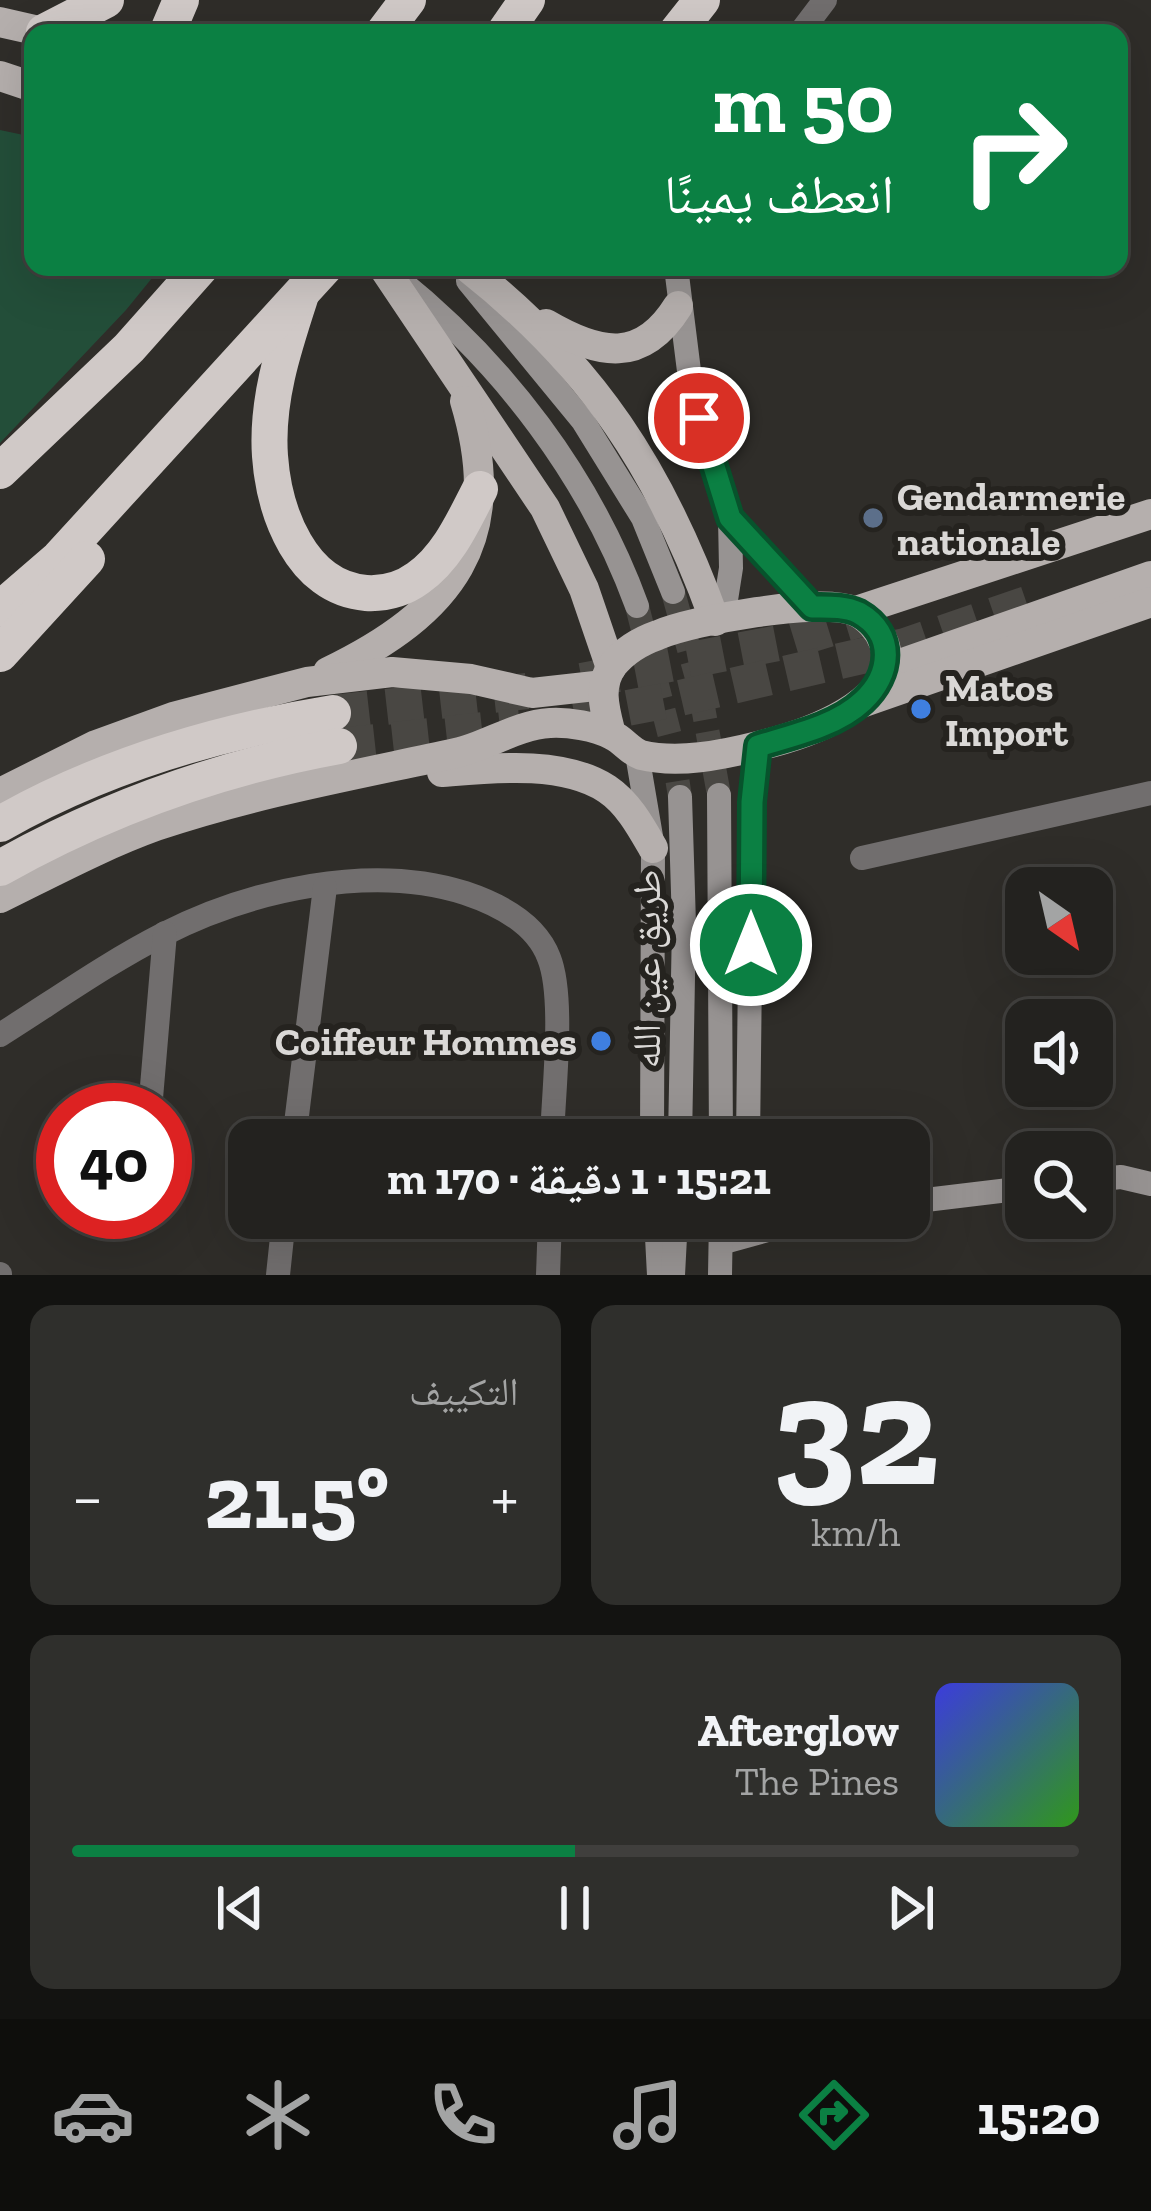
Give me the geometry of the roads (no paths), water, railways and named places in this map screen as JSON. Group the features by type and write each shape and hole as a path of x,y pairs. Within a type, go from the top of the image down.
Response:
{"highway":[{"path":"61,24 106,0"},
{"path":"390,24 408,0"},
{"path":"683,24 702,0"},
{"path":"0,472 129,348 193,276"},
{"path":"0,609 59,558 313,281"},
{"path":"313,281 274,391 270,456 284,520 311,568 351,591 397,590 434,564 481,489"},
{"path":"0,653 128,513 176,433"},
{"path":"0,824 169,749 251,727 336,729 265,760 191,781 47,842 0,868"}],"main road":[{"path":"389,276 514,459 567,550 607,677 604,707 611,734"},
{"path":"394,276 434,308 550,440 600,520 637,606"},
{"path":"463,276 584,421 643,518 673,592"},
{"path":"479,276 525,312 586,344 625,348 653,338 675,279"},
{"path":"675,279 699,418 730,518 730,568 719,620"},
{"path":"525,312 581,375 644,463 719,620"},
{"path":"307,682 364,653 432,603 466,558 475,534 481,489 474,430 458,378"},
{"path":"0,794 96,745 173,717 307,682 392,672 471,679 532,693 607,677 629,649 661,633 812,607 856,611 1151,514"},
{"path":"730,518 812,607"},
{"path":"861,704 886,669 1151,576"},
{"path":"0,898 153,827 265,793 481,747 543,723 611,734 638,754 682,759 758,746 830,721 861,704 1151,602"},
{"path":"856,611 882,638 886,669"},
{"path":"748,1119 752,802 758,746"},
{"path":"638,754 653,848 652,1119"},
{"path":"364,773 477,769 581,776 610,790 634,816 653,848"},
{"name":"طريق عين الله","path":"719,795 721,1119"},
{"name":"طريق عين الله","path":"680,797 684,948 680,1119"},
{"path":"1113,1178 1151,1184"},
{"path":"930,1199 1005,1191"},
{"path":"657,1239 659,1275"},
{"path":"673,1275 675,1239"},
{"path":"720,1275 721,1239"}],"street":[{"path":"807,24 825,0"},
{"path":"862,858 1151,793"},
{"path":"0,1034 164,933 234,905 362,881 451,889 495,902 527,928 551,963 555,995 552,1119"},
{"path":"297,1119 325,886"},
{"path":"152,1083 164,933"},
{"path":"278,1275 282,1239"},
{"path":"548,1275 549,1239"}],"tunnel":[{"path":"673,592 699,685 719,795"},
{"path":"575,718 905,646 1027,604"},
{"path":"637,606 671,740 680,797"},
{"path":"582,681 789,641 890,610"},
{"path":"333,713 527,691"},
{"path":"339,746 520,726"}],"place":[{"name":"Gendarmerie nationale","path":"873,518"},
{"name":"Matos Import","path":"921,709"},
{"name":"Coiffeur Hommes","path":"601,1041"}]}
